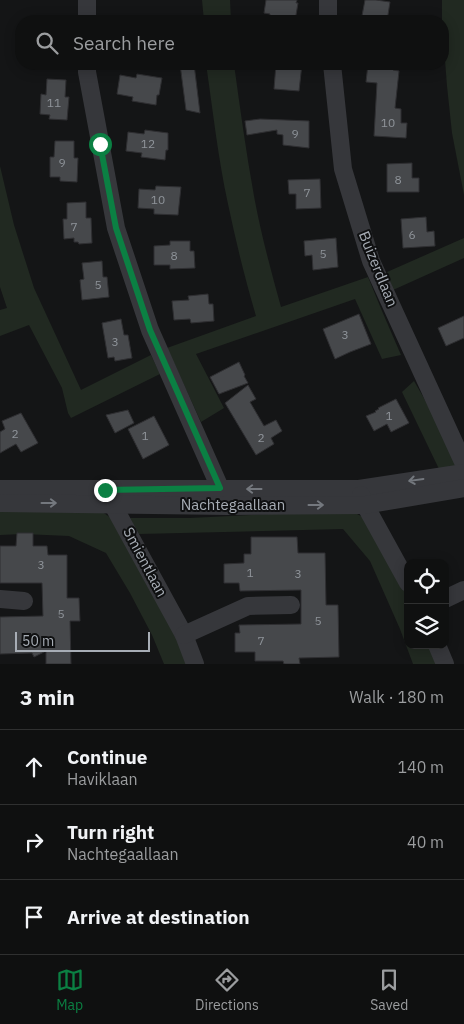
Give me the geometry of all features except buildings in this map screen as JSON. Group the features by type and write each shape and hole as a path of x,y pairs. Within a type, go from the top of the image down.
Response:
{"street":[{"path":"87,0 87,15"},
{"path":"328,0 328,15"},
{"path":"86,70 116,228 150,330 228,506"},
{"name":"Buizerdlaan","path":"333,70 343,169 372,261 464,464"},
{"name":"Nachtegaallaan","path":"0,503 220,488 362,497 464,473"},
{"name":"Nachtegaallaan","path":"0,489 228,506 464,488"},
{"name":"Smientlaan","path":"109,497 184,635 195,664"},
{"path":"362,497 404,576"},
{"path":"449,597 464,590"},
{"path":"0,599 24,601"},
{"path":"184,635 248,606 291,605"},
{"path":"439,649 445,664"}],"shaded area":[{"path":"202,0 230,0 231,15 203,15"},
{"path":"442,0 464,0 464,195 452,133 447,86 446,70 449,70 449,15 442,15"},
{"path":"207,70 235,70 254,196 281,307 368,277 401,355 382,359 355,299 196,354 224,408 201,422 167,348 256,316 231,218 218,152"},
{"path":"0,166 14,225 34,288 81,390 151,355 160,374 71,418 62,388 29,325 0,336 0,310 7,308 0,287"},
{"path":"464,238 464,258 393,290 387,272"},
{"path":"414,381 440,426 457,468 439,469 402,392"},
{"path":"98,509 111,518 171,626 187,664 164,664 152,635 106,553 69,536 0,535 0,511"},
{"path":"349,510 367,519 384,546 404,588 404,640 370,561 343,529 139,534 130,518 190,518"},
{"path":"407,649 431,649 437,664 413,664"}],"route":[{"path":"100,144 116,228 150,330 220,488 105,490"}]}
